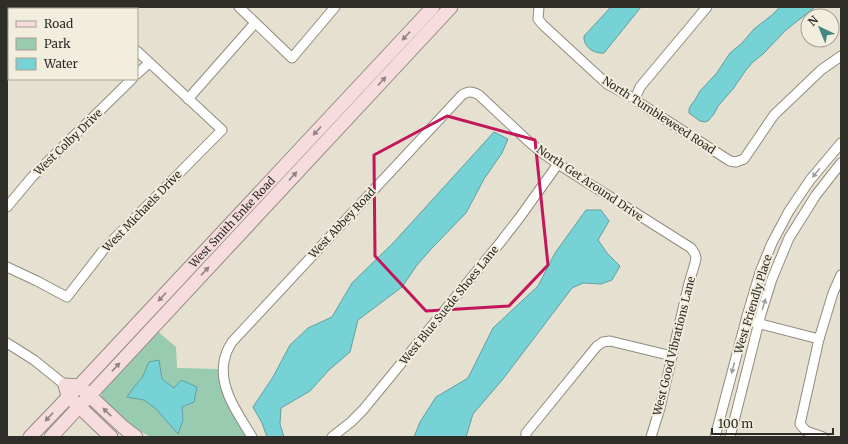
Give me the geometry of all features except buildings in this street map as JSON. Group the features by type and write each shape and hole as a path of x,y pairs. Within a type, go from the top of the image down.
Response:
{"street":[{"path":"239,7 292,58 336,7"},
{"name":"West Smith Enke Road","path":"79,386 433,7"},
{"name":"West Smith Enke Road","path":"50,437 451,7"},
{"path":"635,99 640,87 707,7"},
{"name":"North Tumbleweed Road","path":"539,10 538,19 543,25 607,84 635,99 730,161 736,162 744,159 774,115 821,70 841,56"},
{"path":"138,52 188,99 255,23"},
{"path":"138,73 149,63"},
{"name":"West Colby Drive","path":"7,207 32,177 131,80"},
{"name":"North Get Around Drive","path":"470,92 475,92 479,95 541,152 691,248 695,254"},
{"name":"West Abbey Road","path":"252,437 225,388 223,376 224,363 232,342 462,95 470,92"},
{"name":"West Michaels Drive","path":"7,267 67,297 105,248 222,130 188,99"},
{"name":"West Friendly Place","path":"716,437 746,320 760,272 772,242 789,211 810,180 841,144"},
{"name":"West Friendly Place","path":"730,437 772,279 789,238 816,195 841,163"},
{"name":"West Blue Suede Shoes Lane","path":"332,437 363,410 499,244 558,164"},
{"name":"West Good Vibrations Lane","path":"653,437 695,263 695,254"},
{"path":"823,437 806,431 800,424 819,339 832,293 841,275"},
{"path":"746,320 819,339"},
{"path":"526,437 526,433 598,346 603,342 610,342 672,356"},
{"path":"7,343 34,360 66,390 79,407 111,437"},
{"path":"30,437 66,390 79,386 123,427 136,437"}],"highlighted area":[{"path":"447,116 535,140 548,265 509,306 426,311 375,256 374,155"}],"green space":[{"path":"156,330 176,347 177,368 218,369 224,397 247,437 151,437 130,424 101,397 103,389"}],"water":[{"path":"611,7 641,7 604,53 593,51 585,43 584,36"},
{"path":"780,7 815,7 800,8 800,19 786,30 763,54 753,62 708,121 700,121 689,113 691,105 700,91 716,74 730,53 742,43 754,29"},
{"path":"494,132 508,139 502,153 484,179 466,213 417,265 402,287 358,320 350,352 329,370 310,391 281,408 280,424 284,437 267,437 262,423 253,407 273,377 290,345 308,328 332,317 352,283 394,242"},
{"path":"586,210 601,210 609,221 598,240 607,253 620,266 612,280 601,284 583,283 572,288 503,379 473,414 466,437 414,437 420,422 436,397 468,378 493,328 538,286 555,253"},
{"path":"159,360 162,379 174,388 181,380 197,387 194,402 182,407 183,420 178,434 156,409 144,400 127,397 142,378 149,362"}]}
